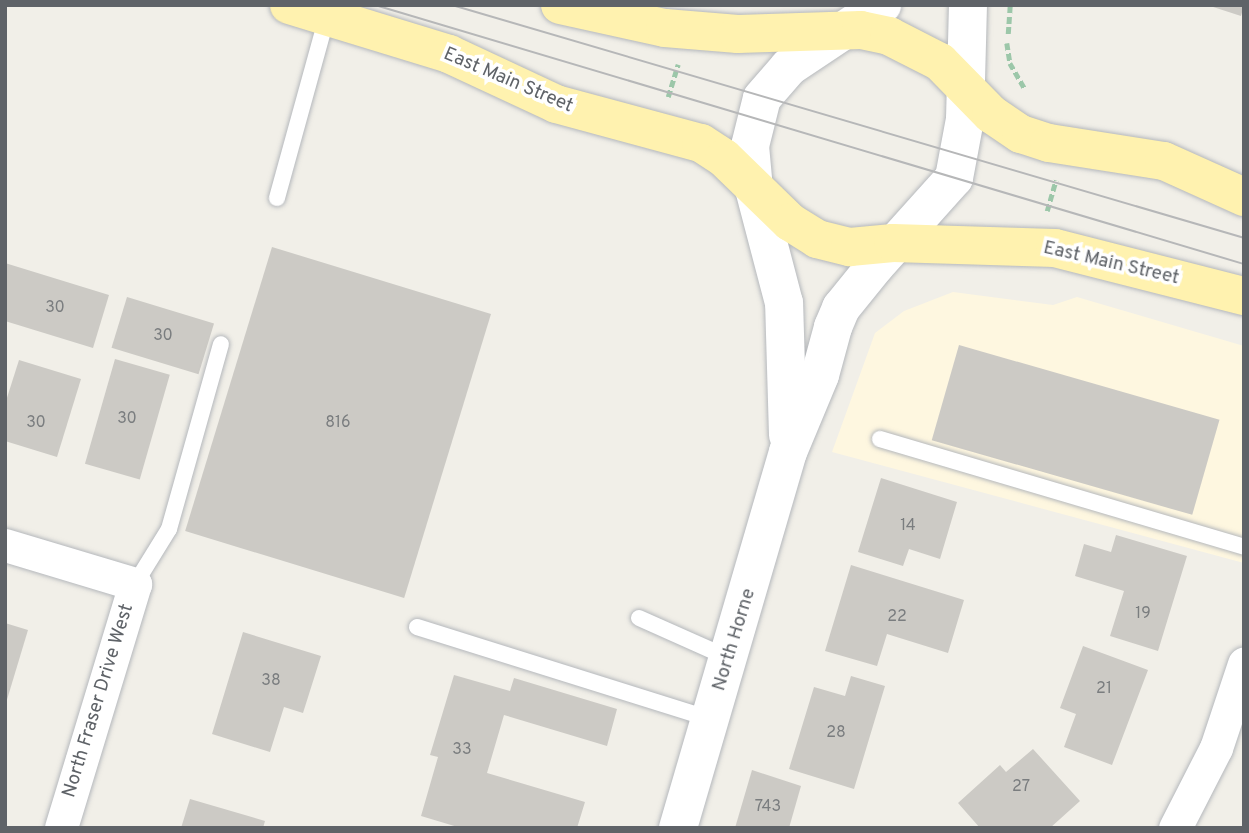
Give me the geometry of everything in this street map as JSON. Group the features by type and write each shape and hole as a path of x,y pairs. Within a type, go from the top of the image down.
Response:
{"main road":[{"name":"East Main Street","path":"289,5 449,54 556,104 701,143 724,158 754,188"},
{"path":"560,5 665,28 737,34 861,30 898,39 940,62 991,114 1021,134 1049,142 1164,161 1244,197"},
{"path":"754,188 790,222 817,239 850,247 893,243"},
{"name":"East Main Street","path":"893,243 1055,248 1244,296"}],"street":[{"path":"754,188 750,146 762,98 789,67 838,31 882,5"},
{"path":"893,243 937,202 954,178 963,140 968,5"},
{"name":"North Horne","path":"754,188 784,303 788,452"},
{"name":"North Horne","path":"678,828 788,452 841,308 893,243"},
{"name":"North Fraser Drive West","path":"5,545 135,584 61,828"},
{"path":"1175,828 1216,748 1244,664"}],"lane":[{"path":"277,198 327,16"},
{"path":"135,584 169,529 221,344"},
{"path":"880,439 1244,547"},
{"path":"639,618 729,658"},
{"path":"417,627 711,719"}],"path":[{"path":"1010,5 1010,63 1017,80 1031,94"},
{"path":"666,104 679,62"},
{"path":"1045,216 1057,177"}],"shaded area":[{"path":"953,292 1053,305 1077,297 1244,346 1244,563 832,452 875,333 904,311"}],"building":[{"path":"1207,5 1244,5 1241,16"},
{"path":"272,247 491,314 404,598 185,531"},
{"path":"5,263 109,295 93,348 5,321"},
{"path":"127,297 214,324 199,374 112,348"},
{"path":"959,345 1220,420 1192,515 932,440"},
{"path":"115,359 170,375 140,479 85,464"},
{"path":"19,360 81,379 57,457 5,441 5,404"},
{"path":"881,478 957,502 940,559 909,549 903,566 858,552"},
{"path":"1116,535 1187,556 1158,651 1110,636 1124,591 1075,576 1084,544 1111,552"},
{"path":"851,565 964,600 948,653 887,634 877,666 825,651"},
{"path":"5,623 28,630 6,703 5,703"},
{"path":"243,632 321,656 303,713 284,707 270,752 212,734"},
{"path":"1083,646 1148,670 1112,765 1064,747 1076,714 1060,708"},
{"path":"454,675 510,691 514,678 617,709 607,746 504,715 487,773 585,802 577,828 461,828 421,816 438,757 430,755"},
{"path":"851,676 885,686 854,789 789,769 814,687 845,696"},
{"path":"1033,749 1080,801 1050,828 980,828 958,803 1000,765 1006,772"},
{"path":"752,770 801,786 789,828 735,828"},
{"path":"190,799 265,821 263,828 181,828"}],"tram line":[{"path":"375,5 1244,264"},
{"path":"452,5 1244,238"}]}
